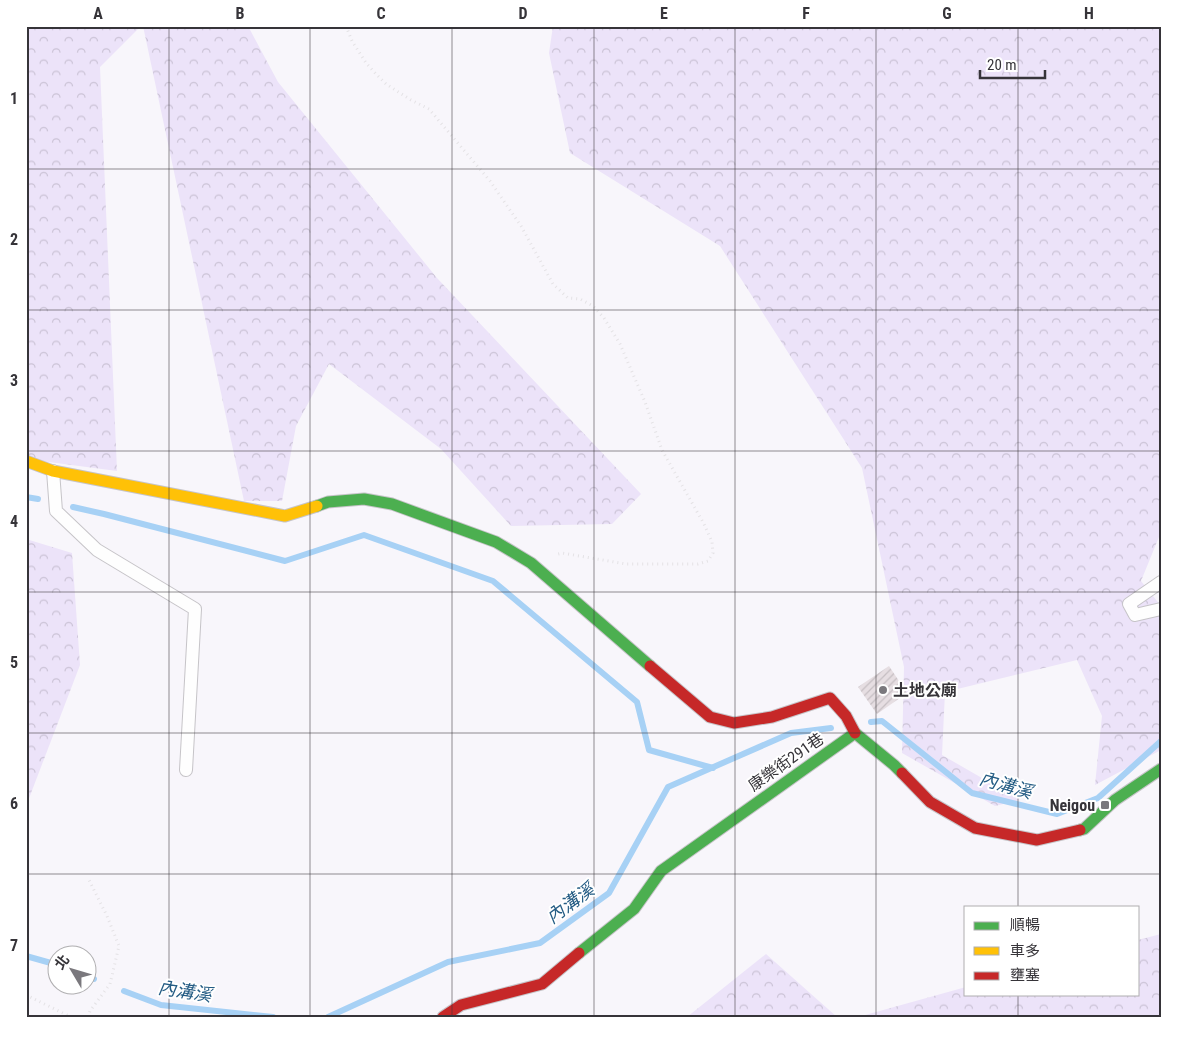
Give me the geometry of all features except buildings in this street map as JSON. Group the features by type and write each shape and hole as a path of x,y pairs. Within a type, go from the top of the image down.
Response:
{"street":[{"path":"26,461 53,471 286,516 328,502 364,499 392,504 496,542 531,563 710,717 734,723 772,717 830,698 846,716 855,733 894,766 930,802 975,828 1036,840 1084,829 1115,800 1161,769"},
{"name":"康樂街291巷","path":"443,1017 461,1005 542,984 634,909 661,871 855,733"}],"lane":[{"path":"53,471 56,511 97,550 195,608 186,770"},
{"path":"1161,582 1129,604 1135,615 1161,609"}],"path":[{"path":"346,26 361,56 376,75 386,84 429,109 490,181 521,226 554,284 568,298 580,299 593,306 604,318 620,344 645,402 662,450 704,524 712,542 713,553 708,560 698,564 626,564 562,553 531,563"},
{"path":"88,1017 90,1011 110,984 120,946 89,880"},
{"path":"26,995 70,1017"}],"green space":[{"path":"26,26 141,26 100,67 117,471 26,459"},
{"path":"143,26 248,26 278,82 437,278 641,494 612,524 511,526 441,449 329,364 296,426 282,501 244,501"},
{"path":"553,26 1161,26 1161,532 1141,581 1161,606 1161,750 1095,785 1102,716 1077,660 945,692 942,755 1020,800 995,806 902,753 904,667 862,468 720,246 570,153 549,53"},
{"path":"26,539 72,553 80,665 28,801 26,801"},
{"path":"1161,934 1161,1017 858,1017 964,988 964,996 1140,996 1140,939"},
{"path":"766,954 837,1017 687,1017"}],"waterway":[{"path":"26,497 38,499"},
{"path":"73,507 285,561 364,535 493,581 637,702 649,750 713,768"},
{"name":"內溝溪","path":"871,722 882,721 972,793 1057,814 1098,798 1161,741"},
{"name":"內溝溪","path":"328,1017 448,962 540,943 609,893 668,787 791,733 831,728"},
{"name":"內溝溪","path":"26,956 48,962"},
{"name":"內溝溪","path":"124,991 161,1005 273,1017"}],"traffic: fast":[{"path":"317,506 328,502 364,499 392,504 496,542 531,563 650,666"},
{"path":"579,953 634,909 661,871 855,733 902,773"},
{"path":"1080,830 1084,829 1115,800 1161,769"}],"traffic: slow":[{"path":"26,461 53,471 285,516 317,506"}],"traffic: jam":[{"path":"650,666 710,717 734,723 772,717 830,698 846,716 855,733"},
{"path":"902,773 930,802 975,828 1037,840 1080,830"},
{"path":"443,1017 461,1005 542,984 579,953"}],"place":[{"name":"土地公廟","path":"883,690"},
{"name":"Neigou","path":"1105,805"}]}
